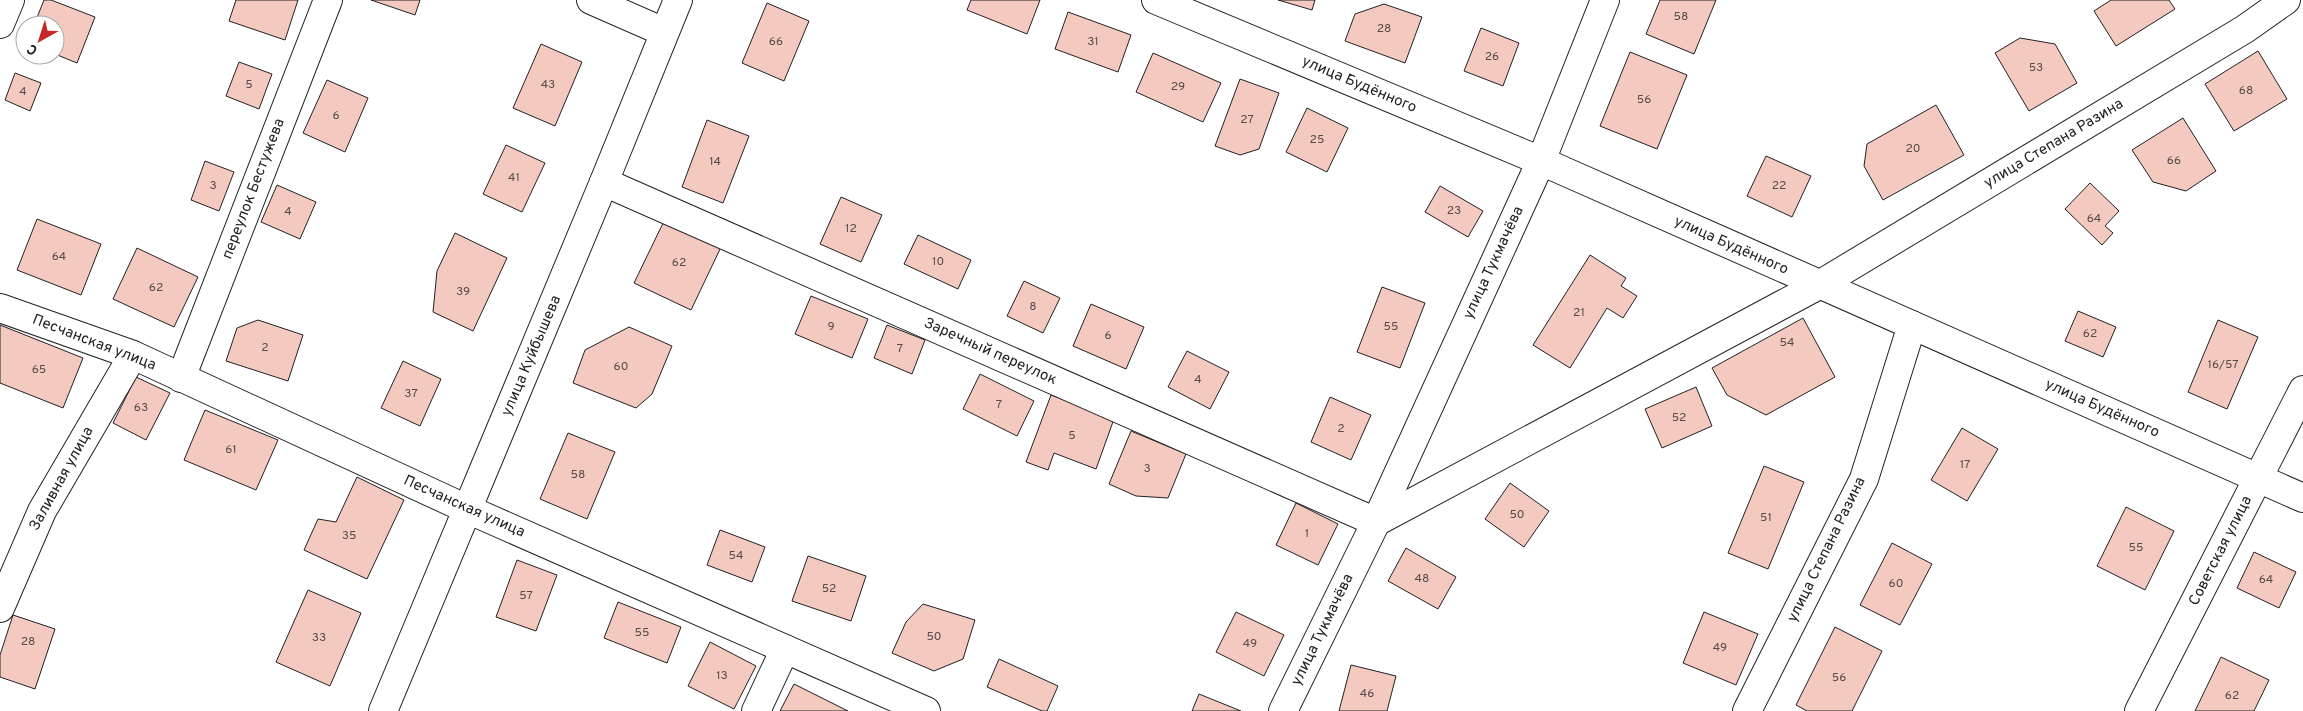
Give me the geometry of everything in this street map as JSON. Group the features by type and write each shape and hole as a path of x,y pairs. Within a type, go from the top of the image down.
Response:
{"street":[{"path":"0,24 10,0"},
{"name":"переулок Бестужева","path":"181,378 328,0"},
{"path":"591,0 664,32"},
{"name":"улица Куйбышева","path":"383,711 678,0"},
{"name":"улица Будённого","path":"1156,0 1541,162 2303,498"},
{"name":"улица Тукмачёва","path":"1283,711 1376,522 1541,162 1605,0"},
{"name":"улица Степана Разина","path":"1819,285 2246,29 2286,0"},
{"name":"Заречный переулок","path":"604,182 1376,522"},
{"path":"1376,522 1819,285"},
{"name":"Песчанская улица","path":"0,308 133,356 468,509 926,711"},
{"name":"улица Степана Разина","path":"1747,711 1864,479 1912,325"},
{"name":"Заливная улица","path":"0,608 42,511 133,356"},
{"name":"Советская улица","path":"2139,711 2303,390"},
{"path":"756,711 784,649"}],"building":[{"path":"44,0 51,0 95,17 77,63 65,58 65,15 38,15"},
{"path":"236,0 298,0 285,40 229,21"},
{"path":"371,0 420,0 415,15"},
{"path":"971,0 1040,0 1027,34 967,10"},
{"path":"1278,0 1315,0 1312,10"},
{"path":"1660,0 1716,0 1694,54 1646,34"},
{"path":"2111,0 2169,0 2175,9 2116,46 2094,11"},
{"path":"767,3 809,21 784,81 742,63"},
{"path":"1384,4 1422,17 1405,63 1345,41 1355,14"},
{"path":"1068,12 1131,35 1118,72 1055,49"},
{"path":"1481,28 1519,43 1503,86 1464,71"},
{"path":"2020,38 2055,44 2077,83 2029,111 1995,53"},
{"path":"541,44 582,62 555,126 513,108"},
{"path":"2258,51 2287,99 2234,131 2205,84"},
{"path":"1630,52 1687,75 1657,149 1600,126"},
{"path":"1153,53 1221,83 1203,122 1136,92"},
{"path":"239,62 272,74 259,109 226,96"},
{"path":"15,73 41,83 30,111 5,100"},
{"path":"1240,79 1279,93 1259,149 1240,155 1215,146"},
{"path":"327,80 368,98 345,152 303,133"},
{"path":"1936,105 1964,155 1883,200 1864,166 1867,144"},
{"path":"1307,108 1348,128 1327,172 1286,152"},
{"path":"2183,118 2216,171 2186,191 2153,182 2132,150"},
{"path":"707,120 749,136 723,203 682,187"},
{"path":"506,145 545,163 522,212 483,194"},
{"path":"1766,156 1811,176 1792,217 1747,196"},
{"path":"205,161 234,172 219,211 191,200"},
{"path":"2090,183 2119,211 2105,226 2113,233 2102,245 2065,209"},
{"path":"277,185 316,202 300,239 261,222"},
{"path":"1440,186 1483,211 1468,237 1425,212"},
{"path":"841,197 882,215 861,262 820,244"},
{"path":"666,217 722,245 691,310 634,283"},
{"path":"37,219 101,244 81,295 17,270"},
{"path":"455,233 507,258 473,331 433,312 437,271"},
{"path":"918,235 971,260 958,289 904,264"},
{"path":"137,248 198,277 174,327 113,299"},
{"path":"1590,255 1626,278 1621,286 1637,296 1623,318 1607,308 1570,368 1533,345"},
{"path":"1024,281 1060,298 1043,333 1007,316"},
{"path":"1382,287 1425,303 1400,368 1357,352"},
{"path":"811,296 868,319 852,358 795,334"},
{"path":"1091,304 1144,327 1126,369 1073,346"},
{"path":"2078,311 2116,327 2103,357 2065,341"},
{"path":"1803,318 1835,377 1766,415 1727,395 1712,368"},
{"path":"258,320 303,335 288,381 226,361 237,328"},
{"path":"2218,320 2258,337 2227,409 2188,392"},
{"path":"0,325 83,358 63,408 0,383"},
{"path":"887,325 925,340 912,374 874,358"},
{"path":"629,327 672,346 652,394 636,408 573,383 585,350"},
{"path":"1187,351 1229,372 1210,409 1168,387"},
{"path":"403,361 441,379 420,426 381,408"},
{"path":"980,374 1034,401 1017,436 963,409"},
{"path":"136,377 170,393 146,440 113,423"},
{"path":"1696,387 1712,426 1662,448 1645,409"},
{"path":"1051,395 1114,419 1096,469 1054,453 1048,470 1026,462"},
{"path":"1330,397 1371,415 1351,460 1311,442"},
{"path":"205,410 278,440 256,490 184,460"},
{"path":"1962,428 1998,449 1967,501 1931,480"},
{"path":"1131,431 1186,454 1168,498 1136,496 1109,484"},
{"path":"568,433 615,452 587,519 540,499"},
{"path":"1764,466 1804,482 1768,569 1728,553"},
{"path":"357,477 404,500 367,579 304,550 318,519 336,522"},
{"path":"1510,483 1549,511 1524,547 1485,519"},
{"path":"1296,503 1338,524 1318,565 1276,545"},
{"path":"2126,507 2174,531 2145,590 2097,566"},
{"path":"720,530 765,547 752,582 707,565"},
{"path":"1892,543 1932,564 1900,625 1860,605"},
{"path":"1406,548 1456,577 1438,609 1388,581"},
{"path":"2254,552 2296,572 2279,608 2237,588"},
{"path":"808,556 866,576 851,621 792,601"},
{"path":"517,560 557,575 536,631 496,617"},
{"path":"308,590 361,613 330,686 276,662"},
{"path":"618,602 681,627 667,663 604,638"},
{"path":"923,604 975,620 963,659 934,671 892,653 906,622"},
{"path":"1236,612 1284,635 1264,676 1216,652"},
{"path":"1704,612 1758,634 1736,685 1683,663"},
{"path":"13,615 55,629 35,689 0,677 0,655"},
{"path":"1835,627 1882,651 1852,711 1807,711 1796,705"},
{"path":"710,642 756,666 734,709 688,686"},
{"path":"2221,657 2269,680 2254,711 2195,711"},
{"path":"999,659 1058,686 1047,711 1042,711 987,687"},
{"path":"1351,665 1396,676 1387,711 1339,711"},
{"path":"794,684 848,711 780,711"},
{"path":"1199,694 1241,711 1192,711"}]}
